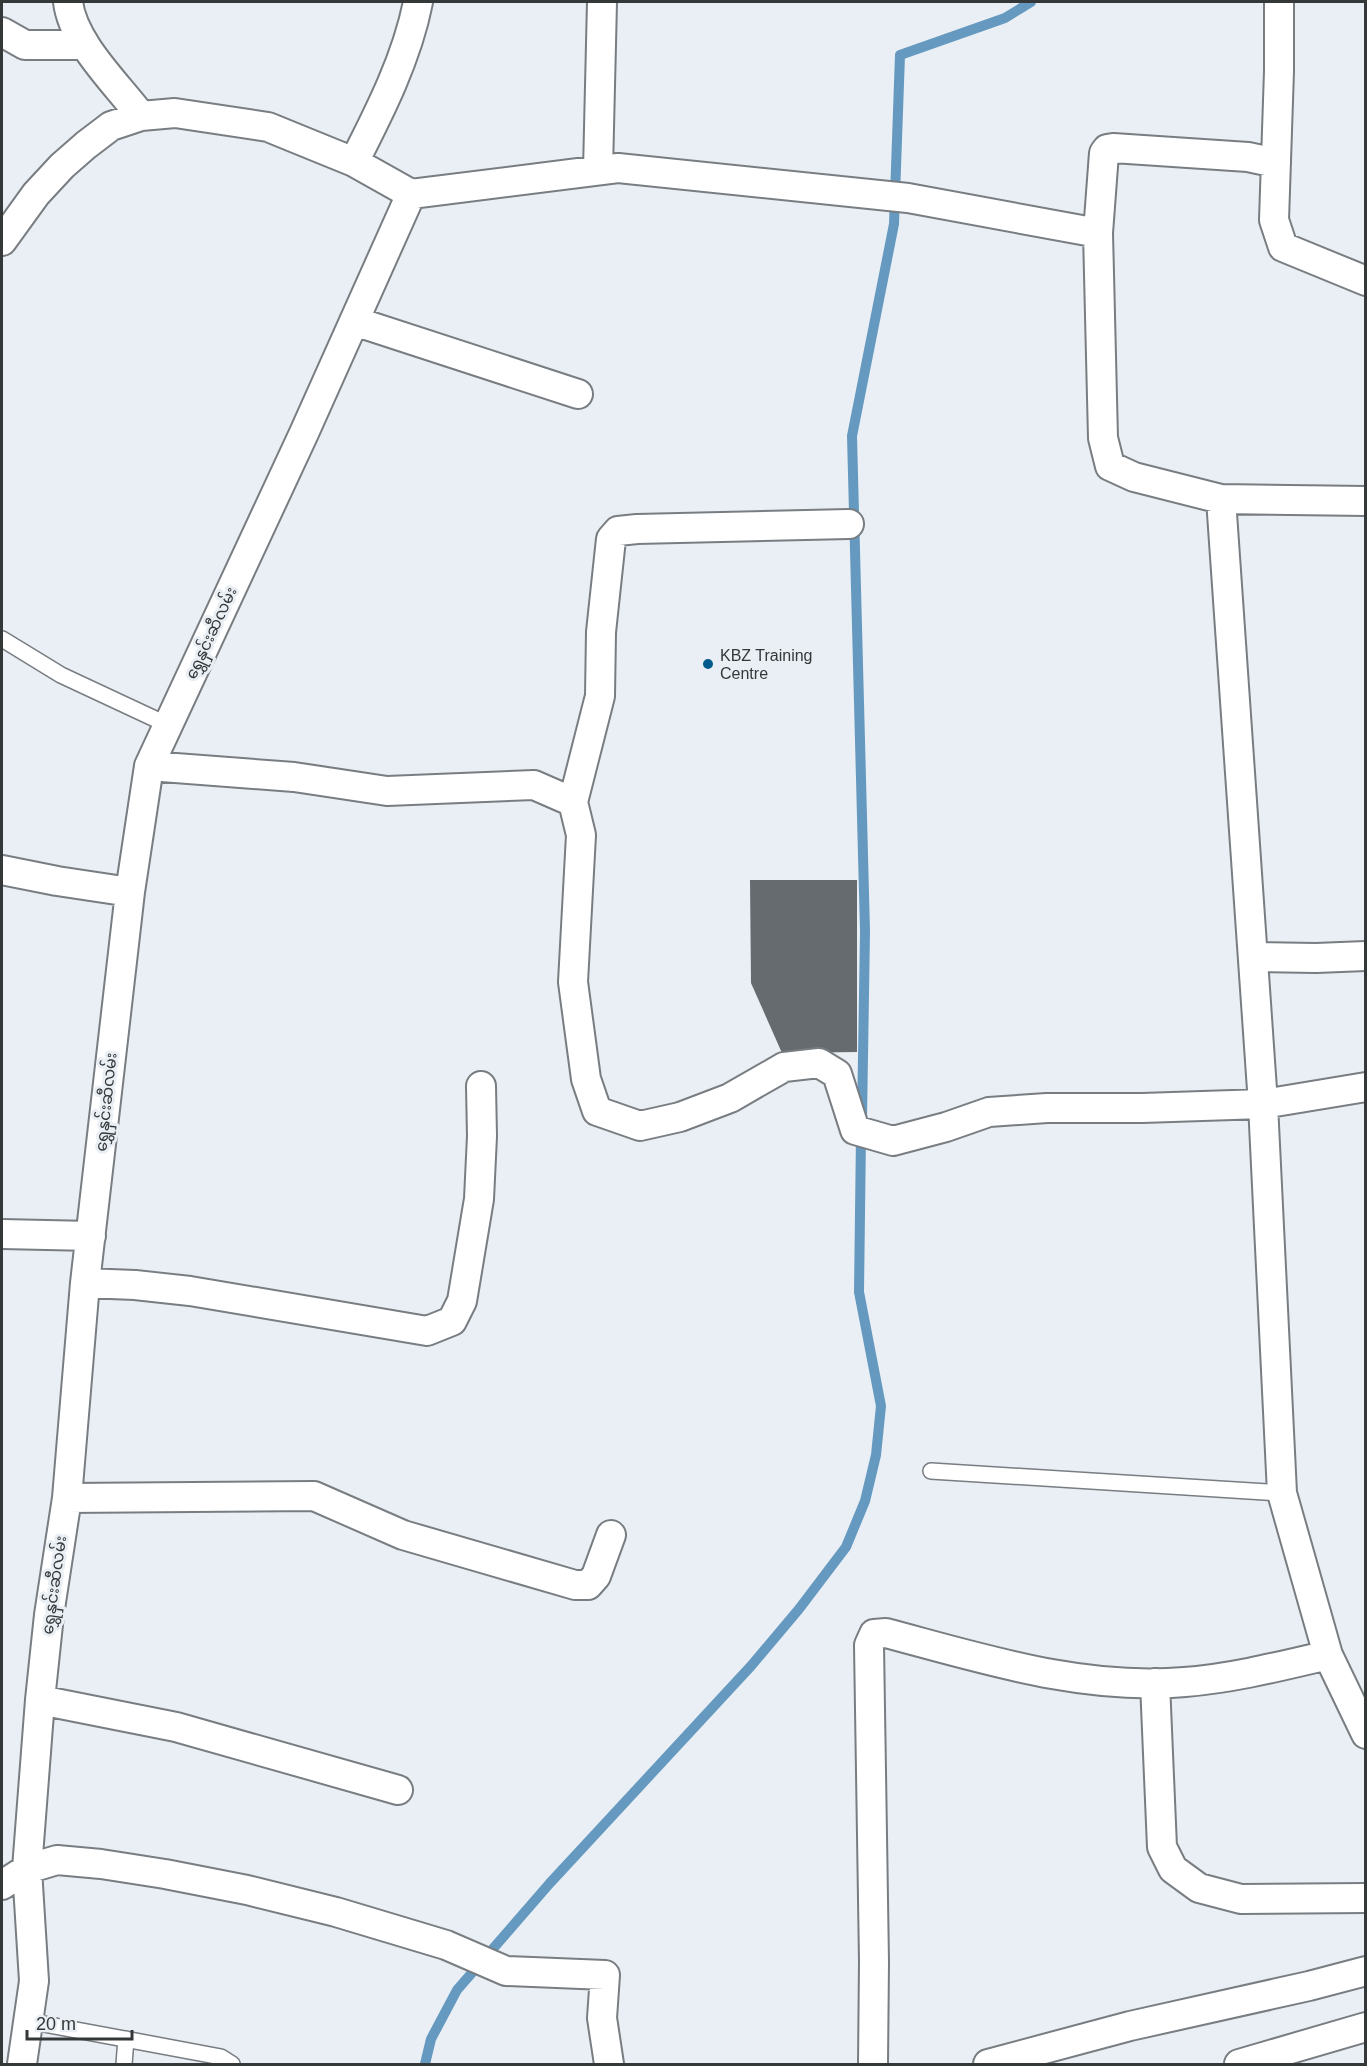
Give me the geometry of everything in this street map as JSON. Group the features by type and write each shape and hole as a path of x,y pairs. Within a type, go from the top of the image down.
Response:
{"street":[{"path":"68,2 70,17 84,45 141,116"},
{"path":"354,162 384,101 412,30 418,2"},
{"path":"598,170 602,2"},
{"path":"1280,2 1280,71 1274,220 1283,247 1365,281"},
{"path":"2,32 25,45 84,45"},
{"path":"2,242 36,194 70,159 111,126 141,116 175,113 268,128 354,162 411,194 618,168 908,198 1098,232"},
{"path":"1276,163 1248,158 1113,148 1107,149 1104,153 1098,232 1103,438 1110,466 1134,477 1221,499 1365,501"},
{"name":"ရွှေနှင်းဆီလမ်း","path":"22,2064 34,1982 27,1869 40,1700 49,1615 68,1498 85,1283 130,892 149,766 411,194"},
{"path":"354,321 578,394"},
{"path":"1221,499 1263,1104 1282,1493 1328,1655 1365,1734"},
{"path":"849,524 637,529 618,531 611,539 601,632 600,696 573,802 581,835 573,982 586,1079 597,1111 640,1126 680,1117 730,1098 784,1067 819,1063 837,1074 865,1133 893,1141 946,1128 989,1112 1047,1108 1263,1104 1365,1087"},
{"path":"149,766 294,777 387,791 534,784 573,802"},
{"path":"2,870 130,892"},
{"path":"1253,957 1365,956"},
{"path":"85,1283 135,1285 213,1295 427,1331 452,1321 462,1301 479,1199 482,1136 481,1086"},
{"path":"2,1234 91,1236"},
{"path":"68,1498 314,1496 403,1535 575,1585 588,1585 596,1576 611,1535"},
{"path":"873,2064 874,1962 869,1645 874,1634 886,1633 1033,1671 1086,1680 1155,1683 1232,1677 1328,1655"},
{"path":"1155,1683 1162,1847 1173,1869 1199,1888 1240,1899 1365,1898"},
{"path":"40,1700 176,1727 398,1790"},
{"path":"2,1885 27,1869 57,1860 165,1874 247,1890 336,1912 446,1945 506,1971 604,1975 602,2018 609,2064"},
{"path":"988,2064 1130,2026 1309,1986 1365,1971"},
{"path":"1239,2064 1365,2027"}],"lane":[{"path":"2,639 61,675 168,725"},
{"path":"931,1471 1282,1493"},
{"path":"28,2021 221,2056 232,2064"},
{"path":"124,2064 126,2039"}],"building":[{"path":"750,880 857,880 857,1052 782,1053 751,983"}],"waterway":[{"path":"862,1119 865,931 852,436 894,224 900,55 1005,18 1031,2"},
{"path":"425,2064 431,2039 457,1990 550,1883 751,1666 799,1609 846,1547 865,1501 876,1455 881,1406 859,1292 861,1135"}],"place":[{"name":"KBZ Training Centre","path":"708,664"}]}
